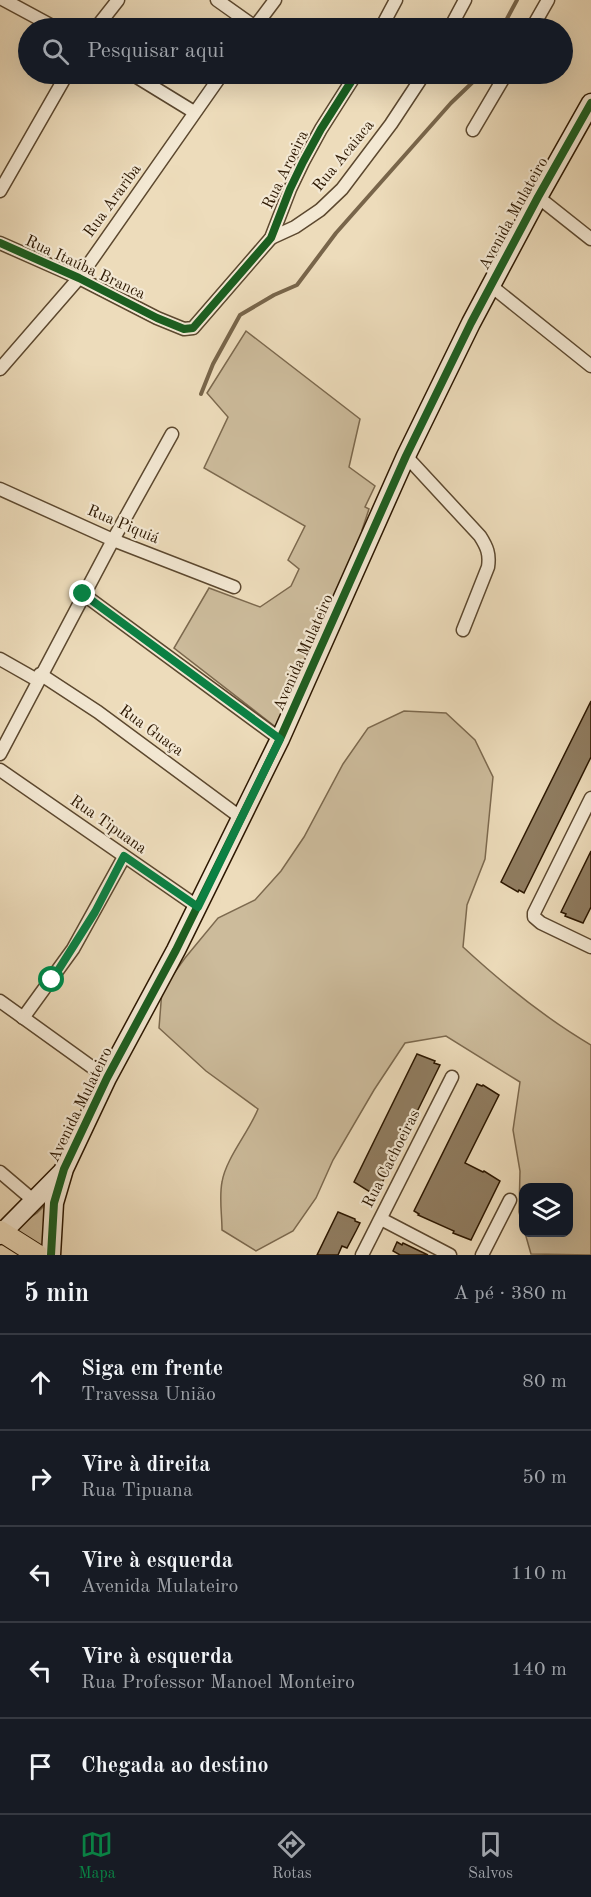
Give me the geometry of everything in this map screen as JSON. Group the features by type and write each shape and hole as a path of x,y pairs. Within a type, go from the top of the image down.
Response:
{"main road":[{"path":"1,1233 38,1255"}],"street":[{"path":"4,0 37,18"},
{"path":"104,18 118,0"},
{"path":"218,0 242,18"},
{"path":"262,18 275,0"},
{"path":"386,18 396,0"},
{"path":"455,18 465,0"},
{"path":"538,18 548,0"},
{"path":"0,191 61,84"},
{"path":"148,84 194,112"},
{"name":"Rua Arariba","path":"0,369 79,278 215,84"},
{"name":"Rua Aroeira","path":"158,318 184,329 193,328 271,238 303,162 350,84"},
{"name":"Rua Acaiaca","path":"271,238 312,216 342,189 391,124 417,84"},
{"path":"473,130 500,84"},
{"name":"Avenida Mulateiro","path":"51,1255 54,1203 64,1169 107,1078 198,907 280,739 406,456 490,285 591,103"},
{"path":"538,197 591,239"},
{"name":"Rua Itaúba Branca","path":"0,243 79,278 158,318"},
{"path":"490,285 591,366"},
{"path":"0,754 112,540 172,435"},
{"path":"406,456 487,546 490,557 488,567 464,630"},
{"name":"Rua Piquiá","path":"0,489 112,540 234,587"},
{"path":"83,594 280,739"},
{"name":"Rua Guaça","path":"0,659 39,677 98,712 240,817"},
{"name":"Rua Tipuana","path":"0,770 198,907"},
{"path":"591,798 536,908 534,917 541,923 591,947"},
{"path":"23,1018 73,949 124,856"},
{"path":"0,1001 107,1078"},
{"name":"Rua Cachoeiras","path":"362,1255 452,1077"},
{"name":"Avenida Mulateiro","path":"1,1233 64,1169"},
{"path":"0,1172 33,1200"},
{"path":"482,1255 510,1200"},
{"path":"381,1219 450,1255"}],"shaded area":[{"path":"246,331 360,419 349,467 375,486 365,507 369,509 362,530 367,535 277,728 174,648 209,588 260,607 291,586 299,569 288,560 305,526 204,468 228,417 207,393"},
{"path":"404,711 446,713 475,740 493,777 485,859 467,905 463,947 524,999 591,1045 591,1255 531,1254 526,1237 573,1237 573,1183 520,1183 513,1130 520,1082 446,1036 405,1043 333,1160 316,1198 293,1231 256,1251 222,1230 221,1194 224,1173 258,1109 206,1071 159,1028 162,990 218,918 255,900 281,871 304,837 343,764 368,728"},
{"path":"47,1203 44,1251 12,1230 37,1213"}],"building":[{"path":"591,701 591,757 524,893 519,890 518,892 501,882"},
{"path":"591,851 591,907 583,923 561,912"},
{"path":"417,1054 440,1065 377,1193 371,1190 370,1192 354,1182"},
{"path":"477,1084 499,1095 465,1163 500,1181 471,1240 453,1233 454,1231 414,1211"},
{"path":"338,1212 360,1223 347,1248 342,1246 338,1255 317,1255"},
{"path":"397,1242 428,1255 400,1255 393,1251"}],"waterway":[{"path":"507,18 517,0"},
{"path":"201,394 213,364 240,315 274,295 297,285 336,233 451,103 471,84"}],"cycle path":[{"path":"0,243 79,278 157,318 184,329 193,328 271,238 303,162 350,84"},
{"path":"51,1255 54,1203 64,1169 107,1078 176,950 280,739 406,456 471,323 591,103"}],"route":[{"path":"52,980 95,912 124,856 198,907 280,739 83,594"}]}
